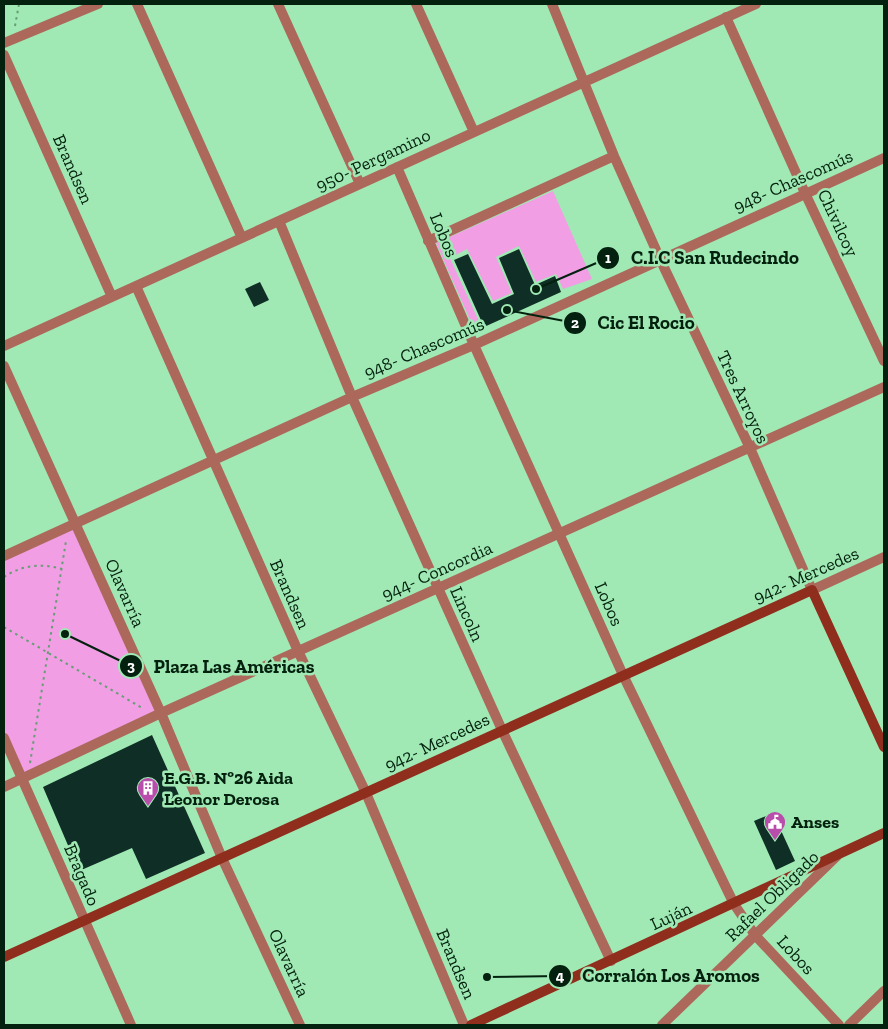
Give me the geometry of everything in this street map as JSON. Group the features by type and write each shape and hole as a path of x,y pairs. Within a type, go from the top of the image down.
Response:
{"main road":[{"name":"942- Mercedes","path":"4,957 812,590"},
{"name":"Tres Arroyos","path":"812,590 884,747"},
{"name":"Luján","path":"472,1025 611,962 884,833"}],"street":[{"path":"4,43 98,4"},
{"path":"137,4 242,238"},
{"path":"278,4 360,184"},
{"path":"416,4 474,132"},
{"name":"Tres Arroyos","path":"552,4 614,156 660,259 750,448 812,590"},
{"name":"950- Pergamino","path":"4,346 756,4"},
{"name":"Chivilcoy","path":"726,17 805,193 884,361"},
{"name":"Brandsen","path":"4,55 112,297"},
{"path":"428,241 614,156"},
{"name":"948- Chascomús","path":"4,556 884,158"},
{"name":"Lobos","path":"398,167 474,345 623,675 734,904 755,935 839,1025"},
{"name":"Lincoln","path":"279,221 352,397 502,730 611,962"},
{"name":"Brandsen","path":"136,286 298,651 366,792 464,1025"},
{"name":"Olavarría","path":"4,366 72,524 222,858 300,1025"},
{"name":"944- Concordia","path":"4,786 158,714 884,387"},
{"name":"942- Mercedes","path":"812,590 884,557"},
{"name":"Bragado","path":"4,738 25,776 84,921 131,1025"},
{"name":"Rafael Obligado","path":"662,1025 839,854"},
{"path":"849,1025 884,991"}],"path":[{"path":"14,30 19,4"},
{"path":"25,776 62,569 72,524"},
{"path":"4,576 16,570 39,565 62,569"},
{"path":"4,627 158,714"}],"shaded area":[{"path":"553,191 592,279 563,289 556,274 536,282 519,246 496,257 512,293 493,301 467,249 450,258 482,328 475,331 436,243"},
{"path":"75,523 161,713 23,778 4,738 4,556"}],"building":[{"path":"519,249 535,285 555,276 561,292 484,327 454,260 468,254 492,304 514,294 499,258"},
{"path":"260,282 269,300 254,307 245,289"},
{"name":"E.G.B. Nº26 Aida Leonor Derosa","path":"152,735 205,853 146,879 132,848 79,871 43,787"},
{"name":"Anses","path":"773,813 795,861 776,870 754,821"}],"place":[{"name":"C.I.C San Rudecindo","path":"536,289"},
{"name":"Cic El Rocio","path":"507,310"},
{"name":"Plaza Las Américas","path":"65,634"},
{"name":"E.G.B. Nº26 Aida Leonor Derosa","path":"148,807"},
{"name":"Anses","path":"775,841"},
{"name":"Corralón Los Aromos","path":"487,977"}]}
